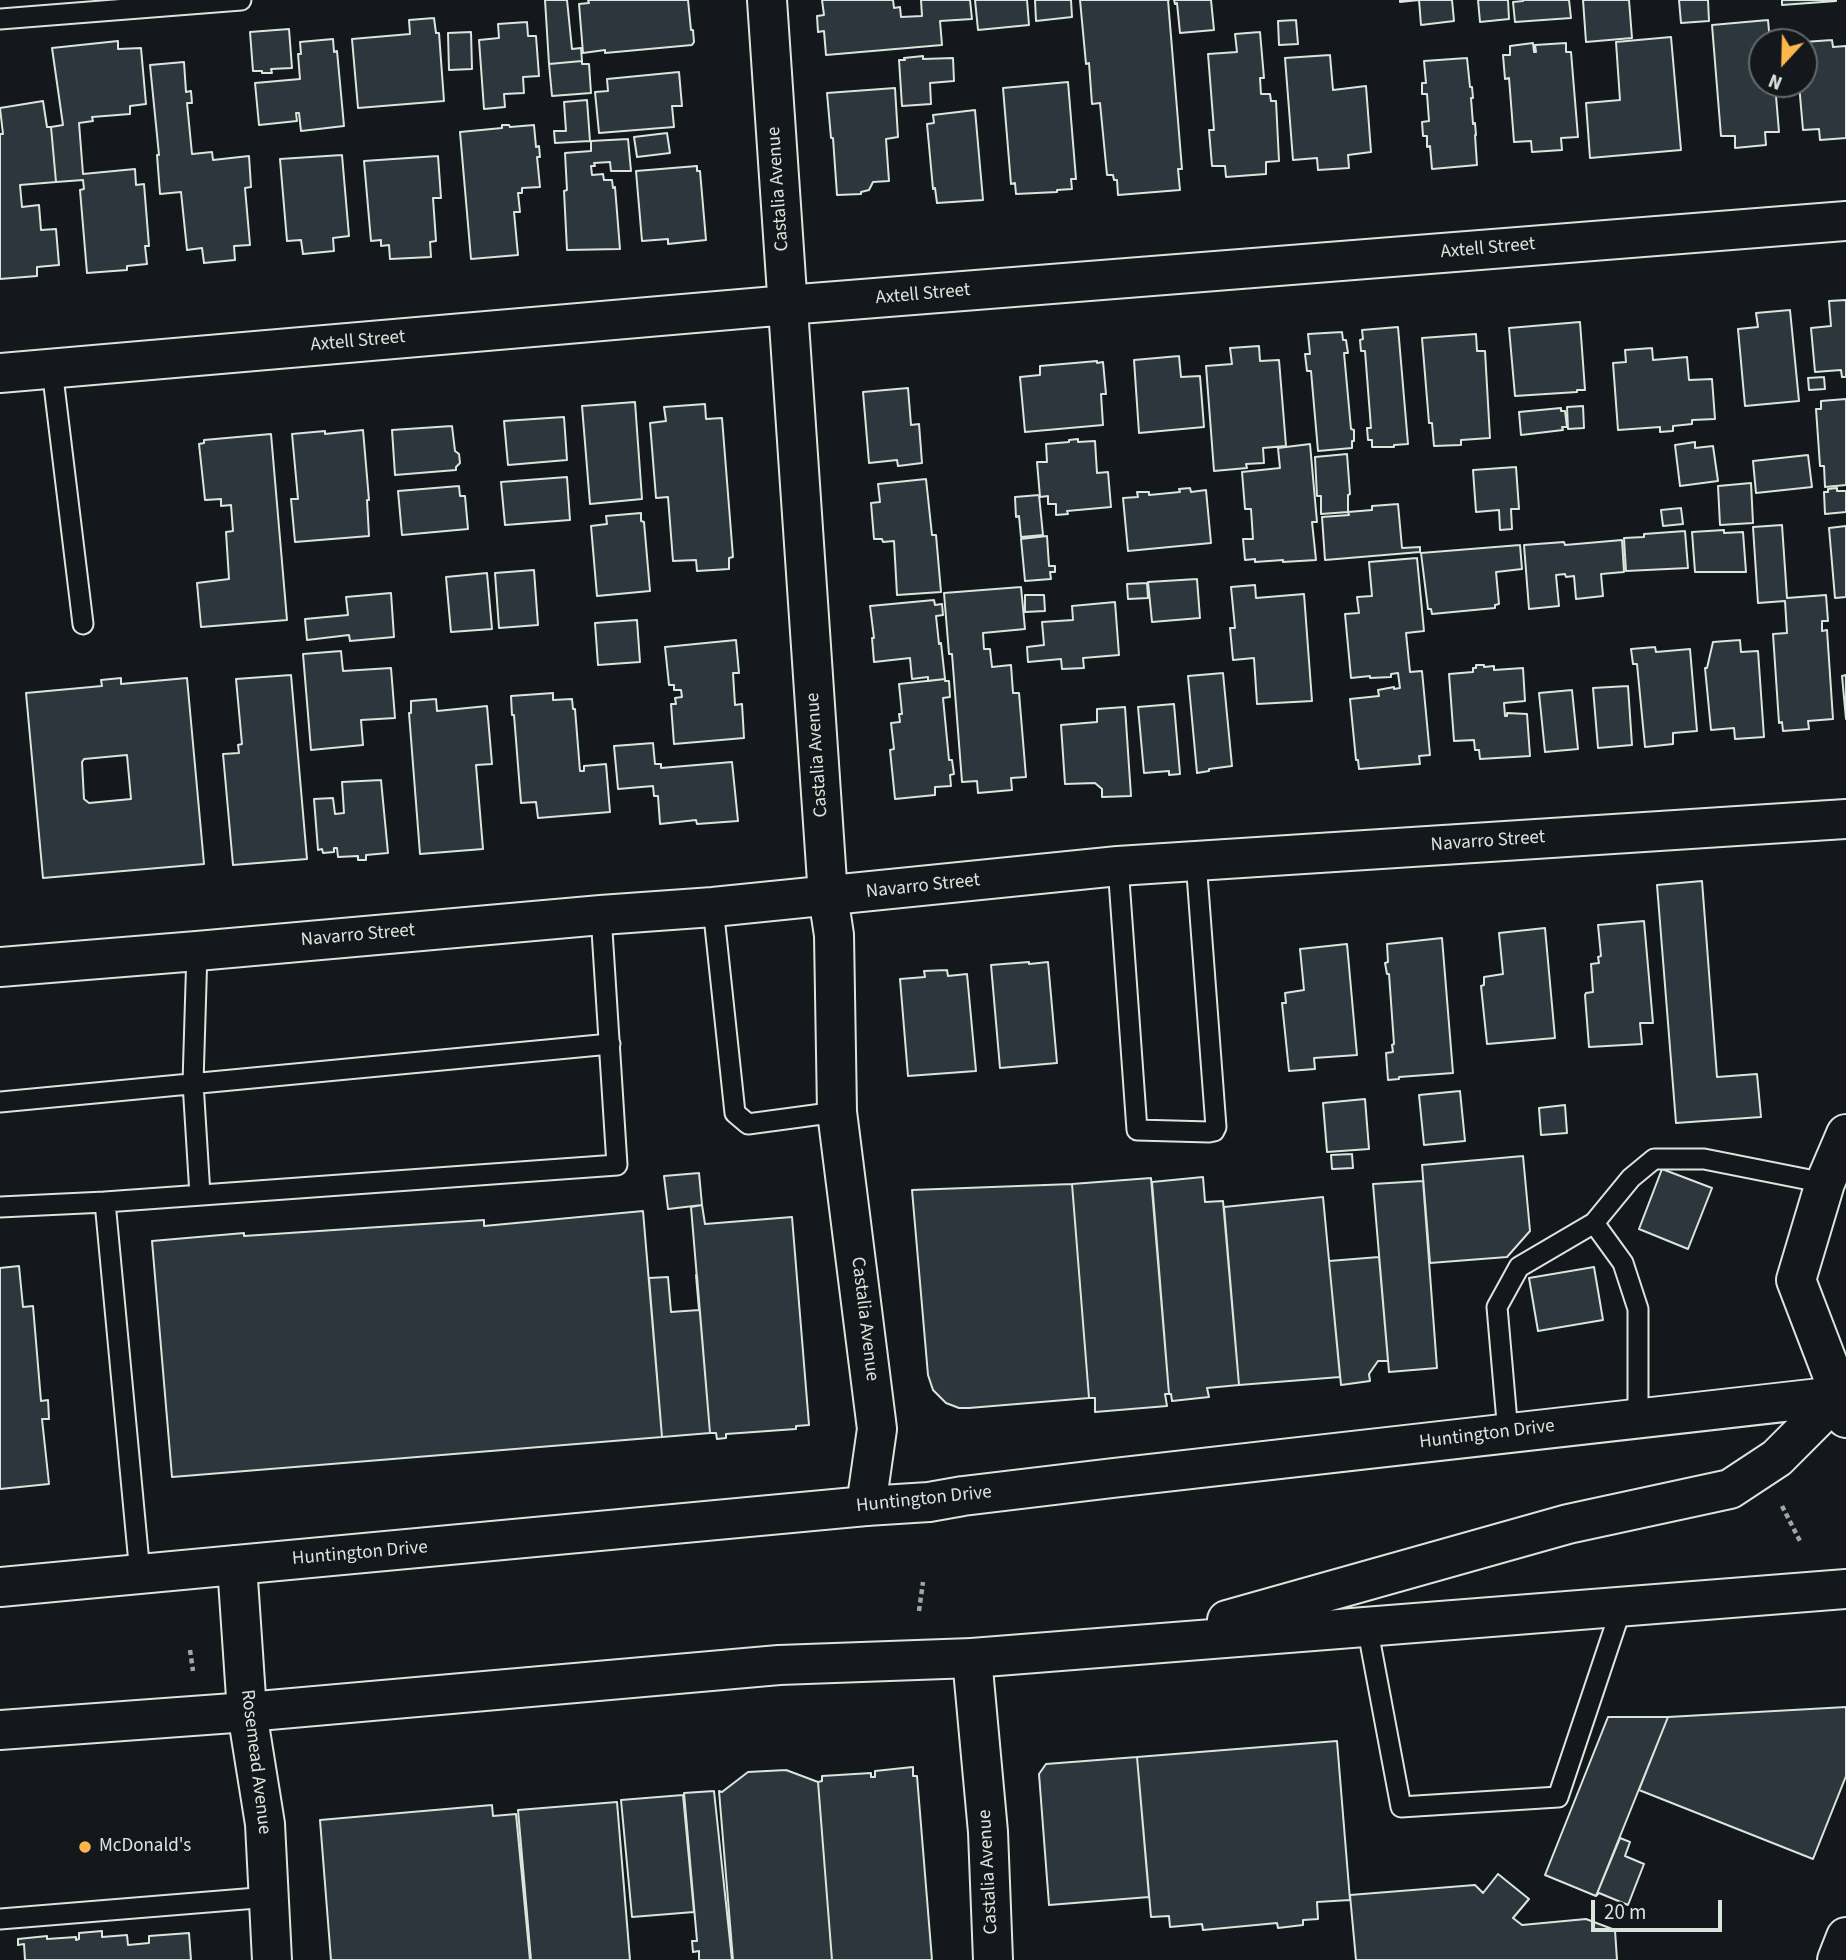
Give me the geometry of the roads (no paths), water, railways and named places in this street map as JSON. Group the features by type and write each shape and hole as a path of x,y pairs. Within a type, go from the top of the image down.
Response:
{"street":[{"name":"Castalia Avenue","path":"767,0 828,896 834,935 837,1112 877,1429 866,1507"},
{"name":"Axtell Street","path":"0,373 787,305 1846,221"},
{"name":"Navarro Street","path":"0,967 713,907 1118,866 1846,819"},
{"path":"1144,1643 1567,1524 1730,1489 1777,1458 1844,1403 1796,1280 1825,1183 1846,1134"},
{"name":"Huntington Drive","path":"0,1587 929,1502 1638,1418 1844,1403"},
{"name":"Rosemead Avenue","path":"237,1565 247,1712 265,1824 272,1960"},
{"path":"0,1730 247,1712 779,1665 972,1658 1846,1589"},
{"name":"Castalia Avenue","path":"972,1658 988,1832 993,1960"},
{"path":"1837,1960 1846,1937"}],"lane":[{"path":"0,19 241,0"},
{"path":"52,369 83,624"},
{"path":"1118,866 1137,1130 1209,1132 1216,1127 1196,861"},
{"path":"713,907 735,1113 748,1124 837,1112"},
{"path":"0,1207 106,1202 617,1165 601,915"},
{"path":"197,951 193,1083 200,1195"},
{"path":"0,1102 610,1044"},
{"path":"1508,1433 1497,1307 1519,1267 1594,1223 1631,1178 1654,1159 1704,1159 1825,1183"},
{"path":"106,1202 140,1574"},
{"path":"1594,1223 1623,1263 1638,1308 1638,1418"},
{"path":"1367,1626 1401,1807 1558,1797 1622,1606"},
{"path":"0,1919 269,1897"}],"place":[{"name":"McDonald's","path":"85,1847"}]}
